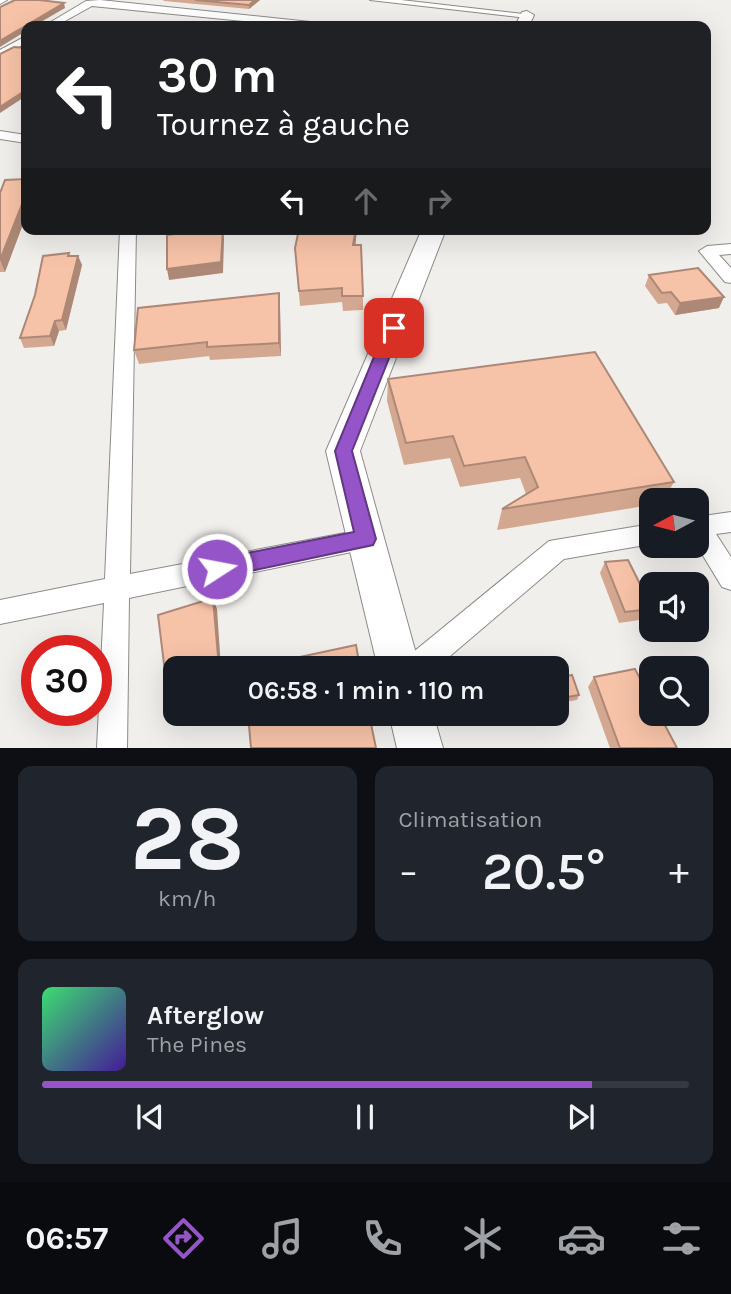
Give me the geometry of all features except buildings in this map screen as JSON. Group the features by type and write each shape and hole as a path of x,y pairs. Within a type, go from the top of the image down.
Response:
{"main road":[{"path":"396,656 343,451 432,235"},
{"path":"414,726 420,748"}],"street":[{"path":"374,0 524,21"},
{"path":"59,21 92,2 262,21"},
{"path":"209,21 216,16"},
{"path":"0,54 21,43"},
{"path":"0,135 21,138"},
{"path":"113,748 128,235"},
{"path":"731,249 707,251 731,278"},
{"path":"709,525 731,522"},
{"path":"430,656 558,549 639,536"},
{"path":"0,612 366,539"},
{"path":"709,544 731,579"}],"route":[{"path":"217,569 366,539 343,451 394,328"}]}
